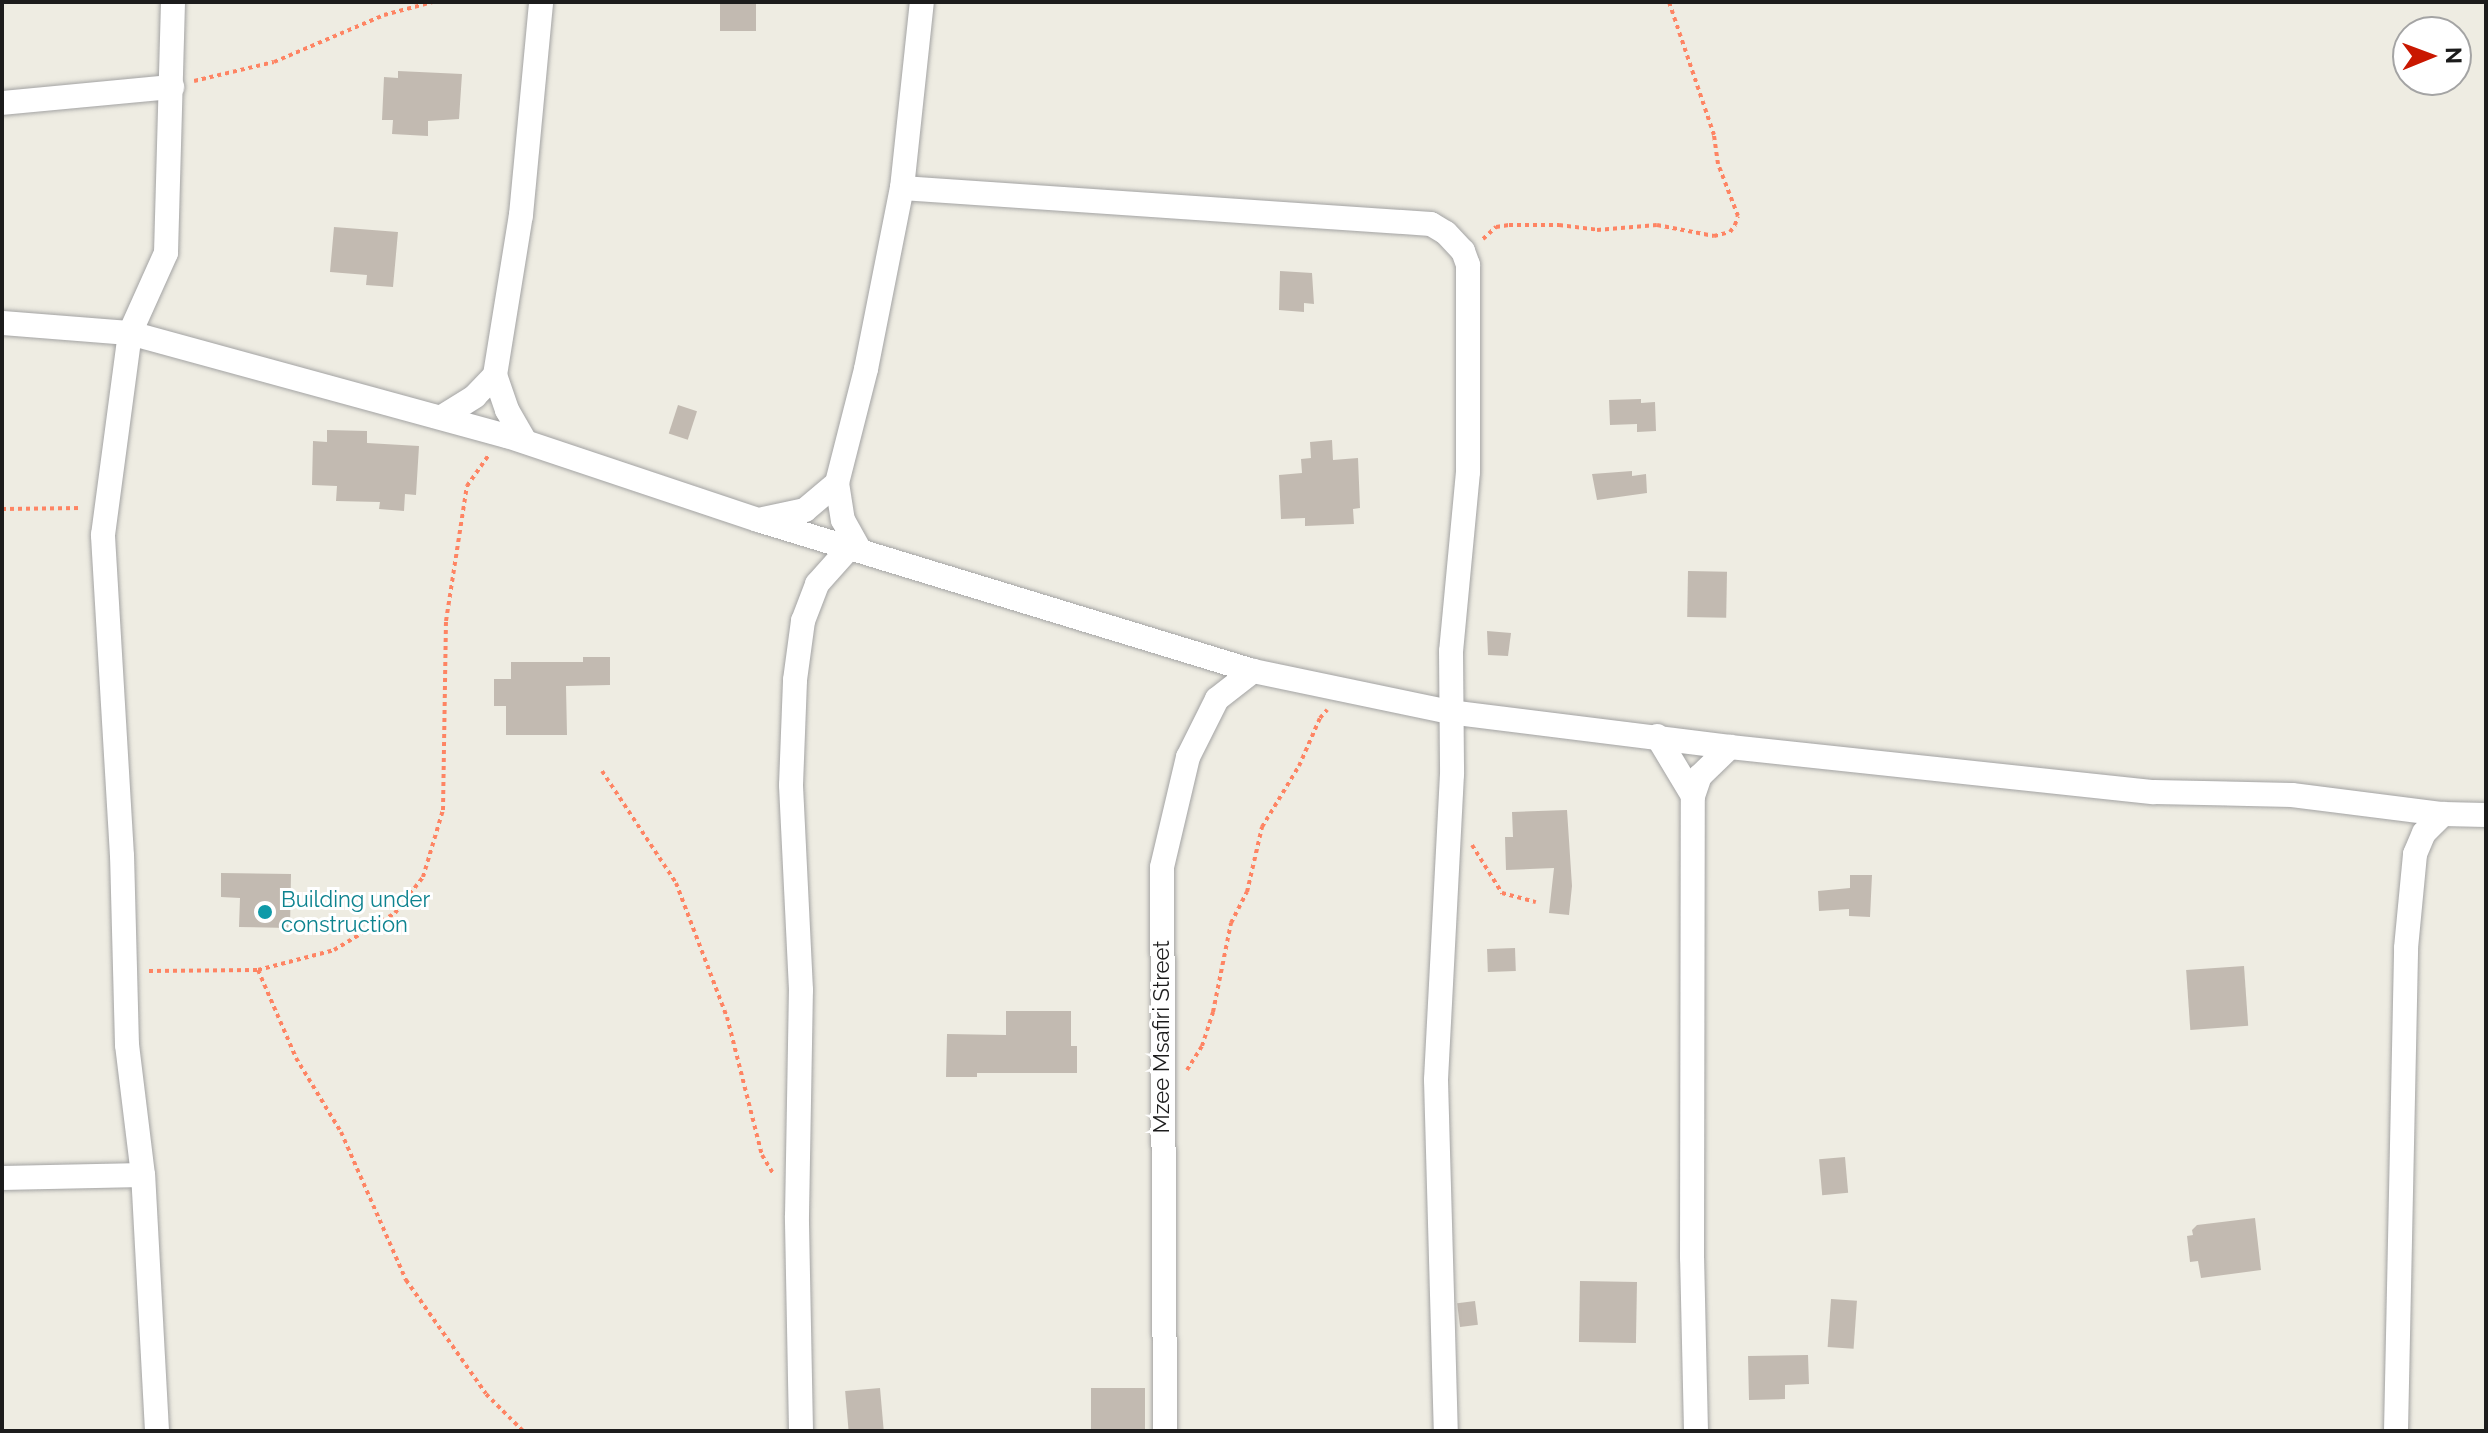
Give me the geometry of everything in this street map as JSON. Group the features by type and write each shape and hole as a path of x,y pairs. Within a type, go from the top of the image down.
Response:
{"street":[{"path":"157,1431 143,1175 127,1045 104,507 130,333 166,253 173,2"},
{"path":"516,438 495,375 521,215 541,2"},
{"path":"855,549 843,520 837,483 866,369 902,188 922,2"},
{"path":"2,103 172,87"},
{"path":"902,188 1431,224 1446,233 1463,251 1468,265 1468,472 1451,651 1449,712 1452,774 1436,1080 1446,1431"},
{"path":"2,323 130,333 516,438 758,520 1253,671 1449,712 1730,747 2154,792 2292,795 2443,814 2486,815"},
{"path":"442,417 475,396 495,375"},
{"path":"758,520 805,510 837,483"},
{"path":"801,1431 797,1216 801,990 791,785 795,680 803,621 817,584 855,549"},
{"name":"Mzee Msafiri Street","path":"1165,1431 1162,867 1188,757 1217,699 1253,671"},
{"path":"1657,736 1693,796"},
{"path":"1696,1431 1692,1258 1693,796 1700,776 1730,747"},
{"path":"2396,1431 2406,948 2415,854 2424,833 2443,814"},
{"path":"2,1178 143,1175"}],"path":[{"path":"172,87 274,62 384,15 433,2"},
{"path":"1468,265 1479,243 1496,227 1559,225 1612,229 1647,225 1714,236 1730,232 1738,216 1718,164 1714,135 1669,2"},
{"path":"126,967 158,972 258,970 334,950 395,913 423,877 443,810 446,621 467,486 477,468 516,438"},
{"path":"2,509 104,507"},
{"path":"1162,1104 1202,1046 1213,1012 1231,923 1247,892 1262,827 1299,766 1320,718 1347,691"},
{"path":"602,771 676,883 727,1017 762,1155 776,1179"},
{"path":"1449,833 1469,841 1502,893 1536,902"},
{"path":"258,970 296,1058 341,1132 406,1280 486,1394 523,1431"}],"building":[{"path":"720,2 756,2 756,31 720,31"},
{"path":"398,71 462,74 459,119 428,121 428,136 392,134 393,120 382,120 384,77 398,78"},
{"path":"334,227 398,232 393,287 366,285 367,275 330,272"},
{"path":"1280,271 1312,273 1314,304 1304,303 1304,312 1279,310"},
{"path":"1641,399 1641,403 1655,402 1656,431 1637,432 1637,424 1610,425 1609,400"},
{"path":"678,405 697,411 688,440 669,434"},
{"path":"327,430 367,431 367,443 419,446 416,495 405,494 404,511 379,509 380,502 336,501 337,486 312,485 313,441 327,442"},
{"path":"1332,440 1333,460 1358,458 1360,508 1353,509 1354,524 1305,526 1305,518 1281,519 1279,475 1302,473 1301,459 1311,458 1310,442"},
{"path":"1632,471 1632,476 1646,474 1647,493 1597,500 1592,474"},
{"path":"1688,571 1727,572 1726,618 1687,617"},
{"path":"1487,631 1511,633 1508,656 1488,655"},
{"path":"583,657 610,657 610,685 566,686 567,735 506,735 506,706 494,706 494,679 511,679 511,662 583,662"},
{"path":"1567,810 1572,886 1569,915 1549,913 1554,868 1506,870 1505,837 1513,837 1512,812"},
{"name":"Building under construction","path":"221,873 291,874 290,928 239,927 240,898 221,897"},
{"path":"1850,875 1872,875 1870,917 1849,916 1849,909 1819,911 1818,891 1850,888"},
{"path":"1515,948 1516,971 1488,972 1487,949"},
{"path":"2244,966 2248,1026 2190,1030 2186,970"},
{"path":"1006,1011 1071,1011 1071,1046 1077,1046 1077,1073 977,1073 977,1077 946,1077 947,1034 1006,1035"},
{"path":"1845,1157 1848,1193 1822,1195 1819,1159"},
{"path":"2255,1218 2261,1270 2201,1278 2198,1261 2190,1262 2187,1236 2193,1235 2192,1230 2197,1225"},
{"path":"1580,1281 1637,1282 1636,1343 1579,1342"},
{"path":"1831,1299 1857,1301 1854,1349 1828,1347"},
{"path":"1475,1301 1478,1325 1460,1327 1457,1303"},
{"path":"1808,1355 1809,1384 1785,1385 1785,1399 1749,1400 1748,1356"},
{"path":"880,1388 884,1431 849,1431 845,1391"},
{"path":"1091,1388 1145,1388 1145,1431 1091,1431"}],"place":[{"name":"Building under construction","path":"265,912"}]}
